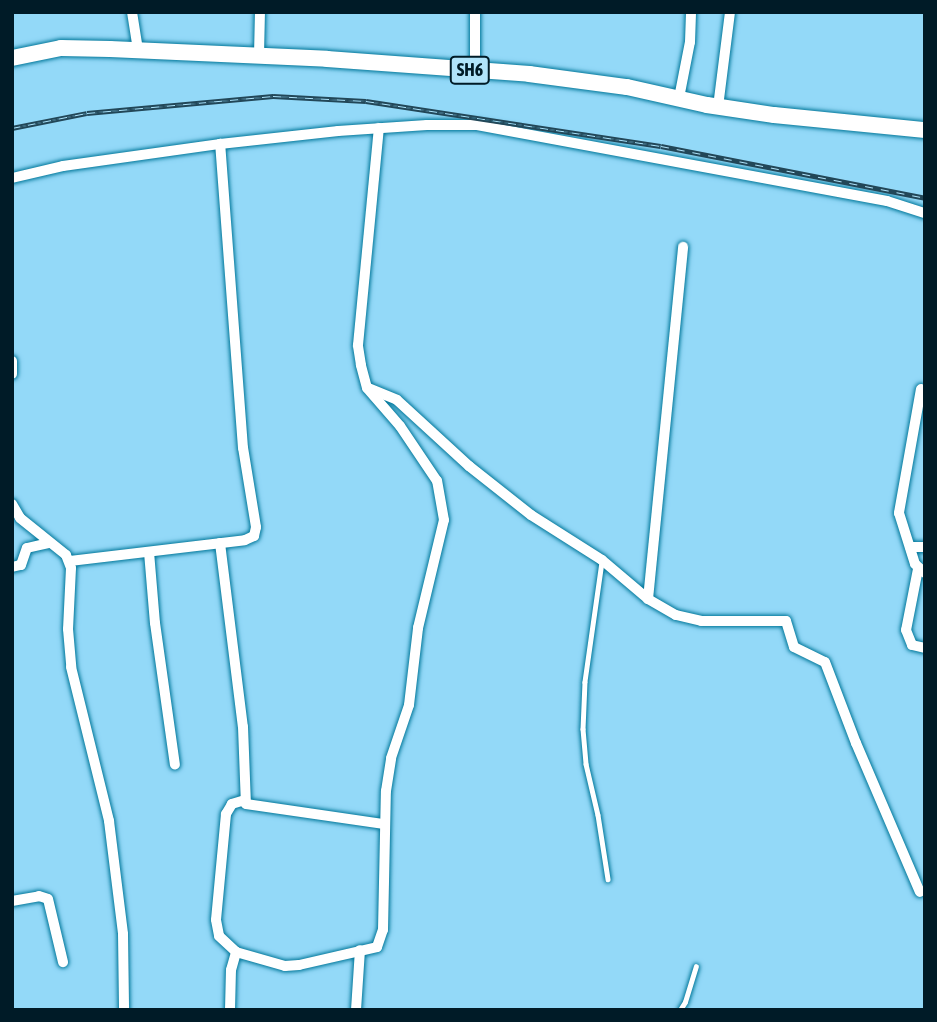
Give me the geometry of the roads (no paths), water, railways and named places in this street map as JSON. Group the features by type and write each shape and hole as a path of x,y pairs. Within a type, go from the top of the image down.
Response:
{"main road":[{"name":"SH6","path":"12,58 61,48 138,50 259,55 572,78 718,107 852,125 925,130"}],"street":[{"path":"132,12 138,50"},
{"path":"259,55 260,12"},
{"path":"475,12 475,71"},
{"path":"679,98 691,12"},
{"path":"718,107 730,12"},
{"path":"12,178 63,166 220,144 379,128 477,125 887,201 925,213"},
{"path":"379,128 358,345 367,388 400,426 437,481 444,520 418,628 409,705 391,758 383,824 382,936 377,947 285,966 236,952 219,936 216,920 226,814 232,804 245,800 255,806 303,810 383,824"},
{"path":"12,504 20,518 70,561 250,538 256,527 243,448 220,144"},
{"path":"648,599 683,247"},
{"path":"12,361 12,374"},
{"path":"367,388 397,401 469,466 531,515 602,560 648,599 676,615 701,621 780,618 790,625 794,647 799,652 825,662 856,743 920,892"},
{"path":"921,389 899,513 900,523 921,571 906,630 912,645 925,648"},
{"path":"12,567 21,565 27,548 49,543"},
{"path":"220,543 246,752 245,800"},
{"path":"910,547 925,547"},
{"path":"149,552 155,623 175,765"},
{"path":"70,561 71,667 110,832 123,934 124,1010"},
{"path":"12,901 39,896 48,898 63,962"},
{"path":"356,1010 360,950"},
{"path":"230,1010 231,970 236,952"}],"lane":[{"path":"602,560 585,682 583,729 586,764 608,879"},
{"path":"680,1010 696,967"}],"railway":[{"path":"12,128 87,113 273,96 366,101 661,146 925,198"}]}
